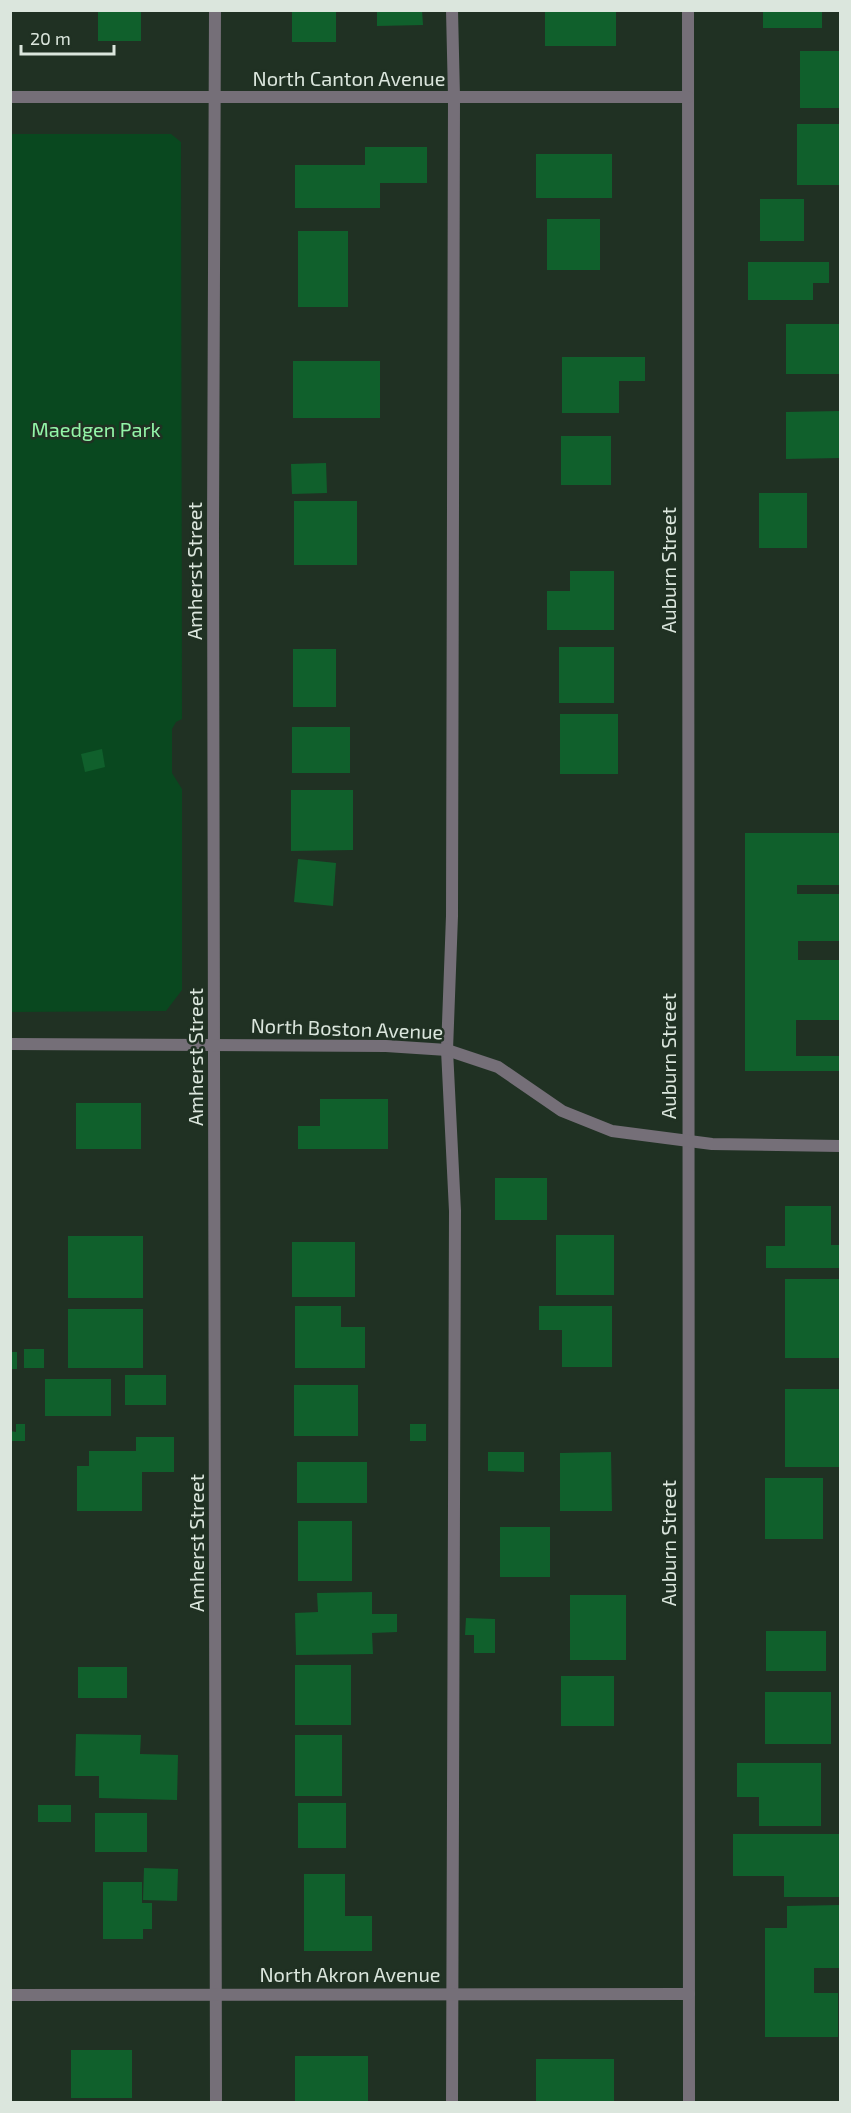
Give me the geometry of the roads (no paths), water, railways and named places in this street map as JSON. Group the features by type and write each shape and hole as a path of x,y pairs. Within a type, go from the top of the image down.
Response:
{"street":[{"name":"Amherst Street","path":"215,10 216,2103"},
{"path":"452,10 454,97 452,916 447,1050 455,1211 452,2103"},
{"name":"Auburn Street","path":"688,10 689,2103"},
{"name":"North Canton Avenue","path":"10,97 687,97"},
{"name":"North Boston Avenue","path":"10,1044 386,1046 447,1050 498,1067 562,1111 612,1131 712,1144 840,1146"},
{"name":"North Akron Avenue","path":"10,1995 688,1994"}],"park label":[{"name":"Maedgen Park","path":"96,429"}]}
